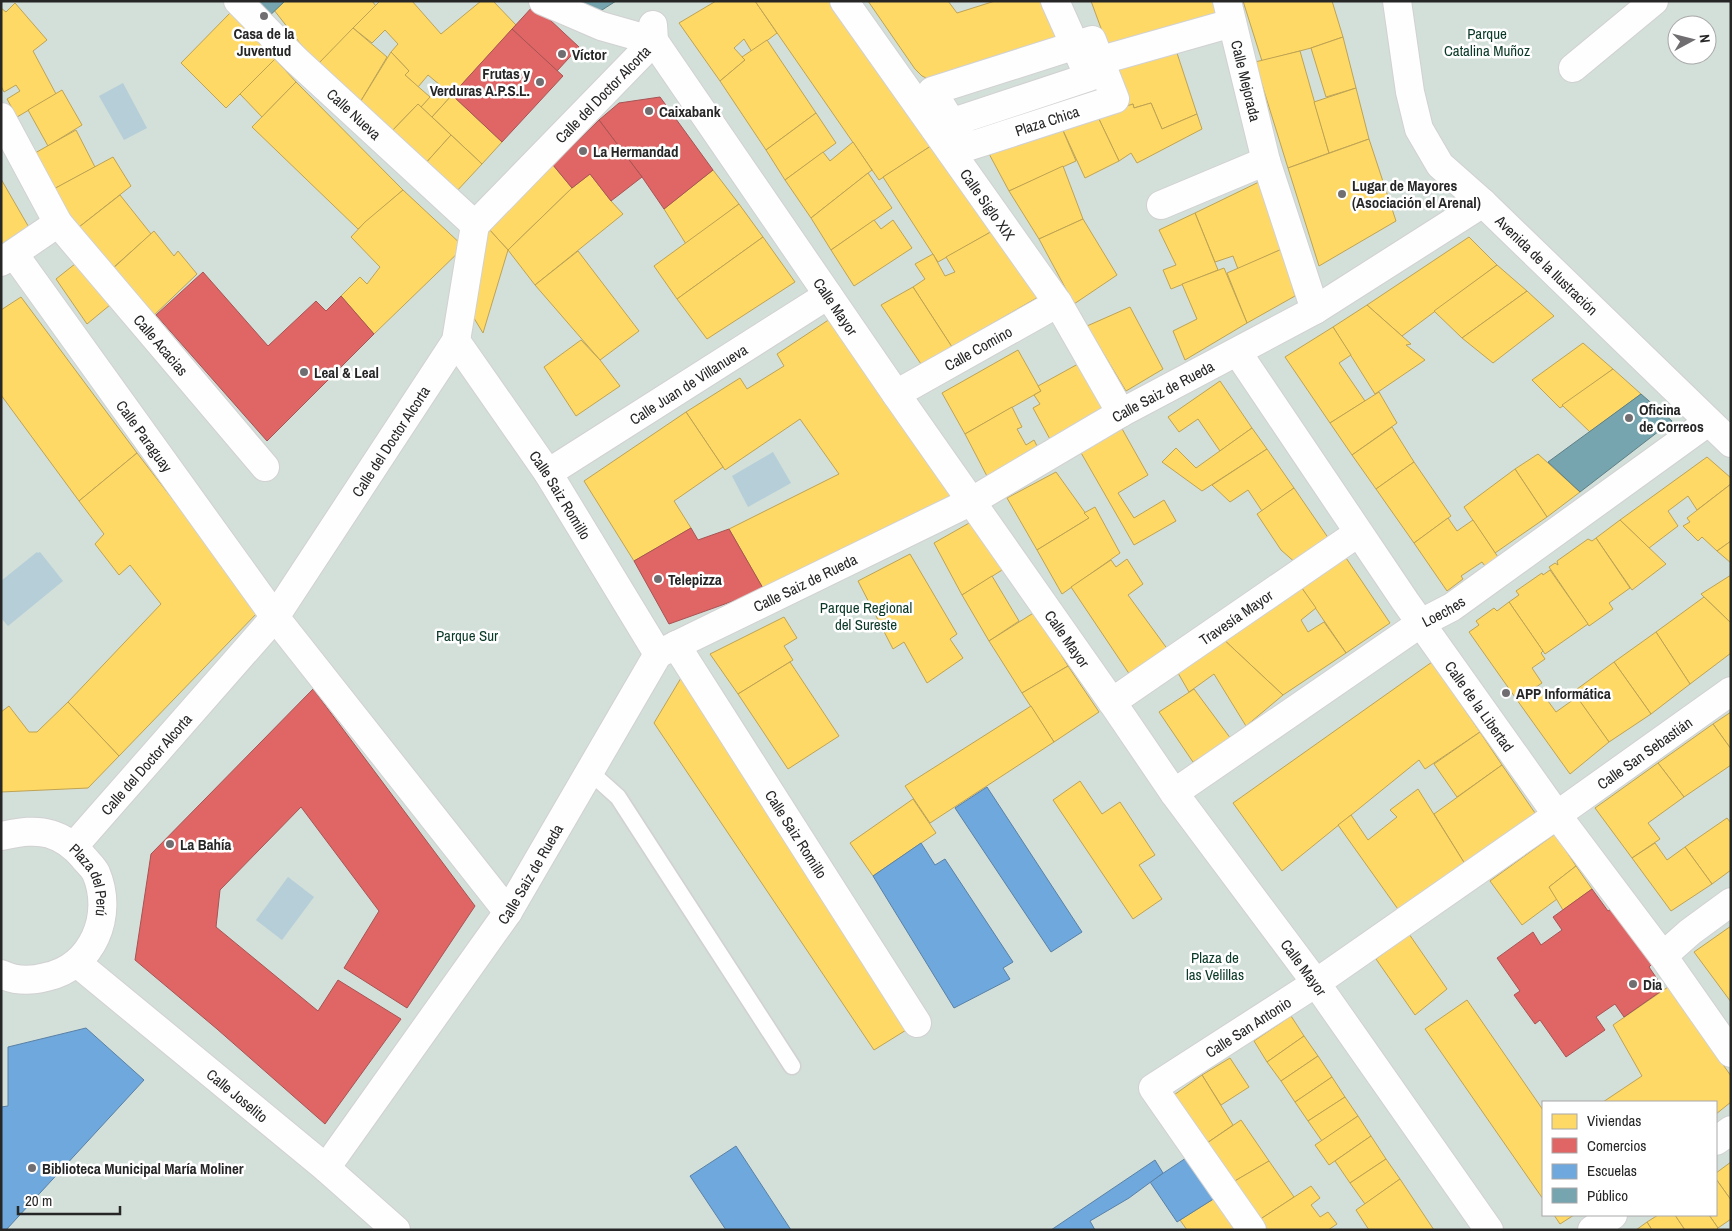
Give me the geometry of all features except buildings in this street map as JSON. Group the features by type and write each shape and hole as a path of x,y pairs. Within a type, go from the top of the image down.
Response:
{"street":[{"name":"Calle Nueva","path":"238,1 296,60 475,225"},
{"path":"543,1 601,26 653,31"},
{"name":"Calle Siglo XIX","path":"844,1 924,97 943,125 1058,303 1121,413"},
{"path":"1055,1 1086,57"},
{"name":"Avenida de la Ilustración","path":"1397,1 1410,92 1419,129 1440,166 1483,203 1731,443"},
{"path":"1573,68 1654,1"},
{"path":"924,97 932,91 1086,57 1229,12"},
{"name":"Calle Mejorada","path":"1229,12 1266,161 1316,310"},
{"name":"Calle del Doctor Alcorta","path":"74,846 274,617 456,341 475,225 653,31"},
{"name":"Calle Mayor","path":"653,31 828,295 1174,793 1316,983 1489,1230"},
{"name":"Plaza Chica","path":"943,125 1088,77 1086,57"},
{"name":"Calle Acacias","path":"1,117 58,223 265,467"},
{"path":"1161,205 1266,161"},
{"name":"Calle Saiz de Rueda","path":"326,1168 508,912 589,771 667,650 972,501 1121,413 1238,353 1316,310 1483,203"},
{"path":"8,258 58,223"},
{"name":"Calle Paraguay","path":"8,258 274,617 508,912"},
{"name":"Calle Juan de Villanueva","path":"548,473 828,295"},
{"name":"Calle Comino","path":"896,394 1058,303"},
{"name":"Calle Saiz Romillo","path":"456,341 548,473 917,1023"},
{"name":"Calle de la Libertad","path":"1238,353 1358,533 1421,623 1557,815 1663,956 1731,1053"},
{"name":"Loeches","path":"1174,793 1421,623 1452,607 1708,422"},
{"name":"Travesía Mayor","path":"1112,702 1358,533"},
{"name":"Calle San Sebastián","path":"1557,815 1731,691"},
{"name":"Calle San Antonio","path":"1252,1230 1153,1088 1316,983 1557,815"},
{"name":"Plaza del Perú","path":"1,836 25,831 50,834 74,846 95,872 103,904 97,937 77,964 56,975 33,980 9,978 1,974"},
{"path":"1663,956 1690,932 1731,902"},
{"name":"Calle Joselito","path":"77,964 326,1168 396,1230"},
{"path":"1717,1140 1731,1130"},
{"path":"1592,1230 1612,1216"}],"lane":[{"path":"589,771 618,797 792,1066"}],"green space":[{"name":"Parque Regional del Sureste","path":"1,1 1731,1 1731,1230 1,1230"}],"water":[{"path":"123,83 147,128 124,140 99,96"},
{"path":"773,452 791,483 748,507 732,476"},
{"path":"37,552 40,552 63,581 8,626 1,618 1,581"},
{"path":"288,877 314,897 282,940 256,920"}],"place":[{"name":"Casa de la Juventud","path":"264,16"},
{"name":"Víctor","path":"562,54"},
{"name":"Frutas y Verduras A.P.S.L.","path":"540,82"},
{"name":"Caixabank","path":"649,111"},
{"name":"La Hermandad","path":"583,151"},
{"name":"Lugar de Mayores (Asociación el Arenal)","path":"1342,194"},
{"name":"Leal & Leal","path":"304,372"},
{"name":"Oficina de Correos","path":"1629,418"},
{"name":"Telepizza","path":"658,579"},
{"name":"APP Informática","path":"1506,693"},
{"name":"La Bahía","path":"170,844"},
{"name":"Dia","path":"1633,984"},
{"name":"Biblioteca Municipal María Moliner","path":"32,1168"}],"park label":[{"name":"Parque Catalina Muñoz","path":"1487,42"},
{"name":"Parque Sur","path":"467,635"},
{"name":"Plaza de las Velillas","path":"1215,966"}]}
